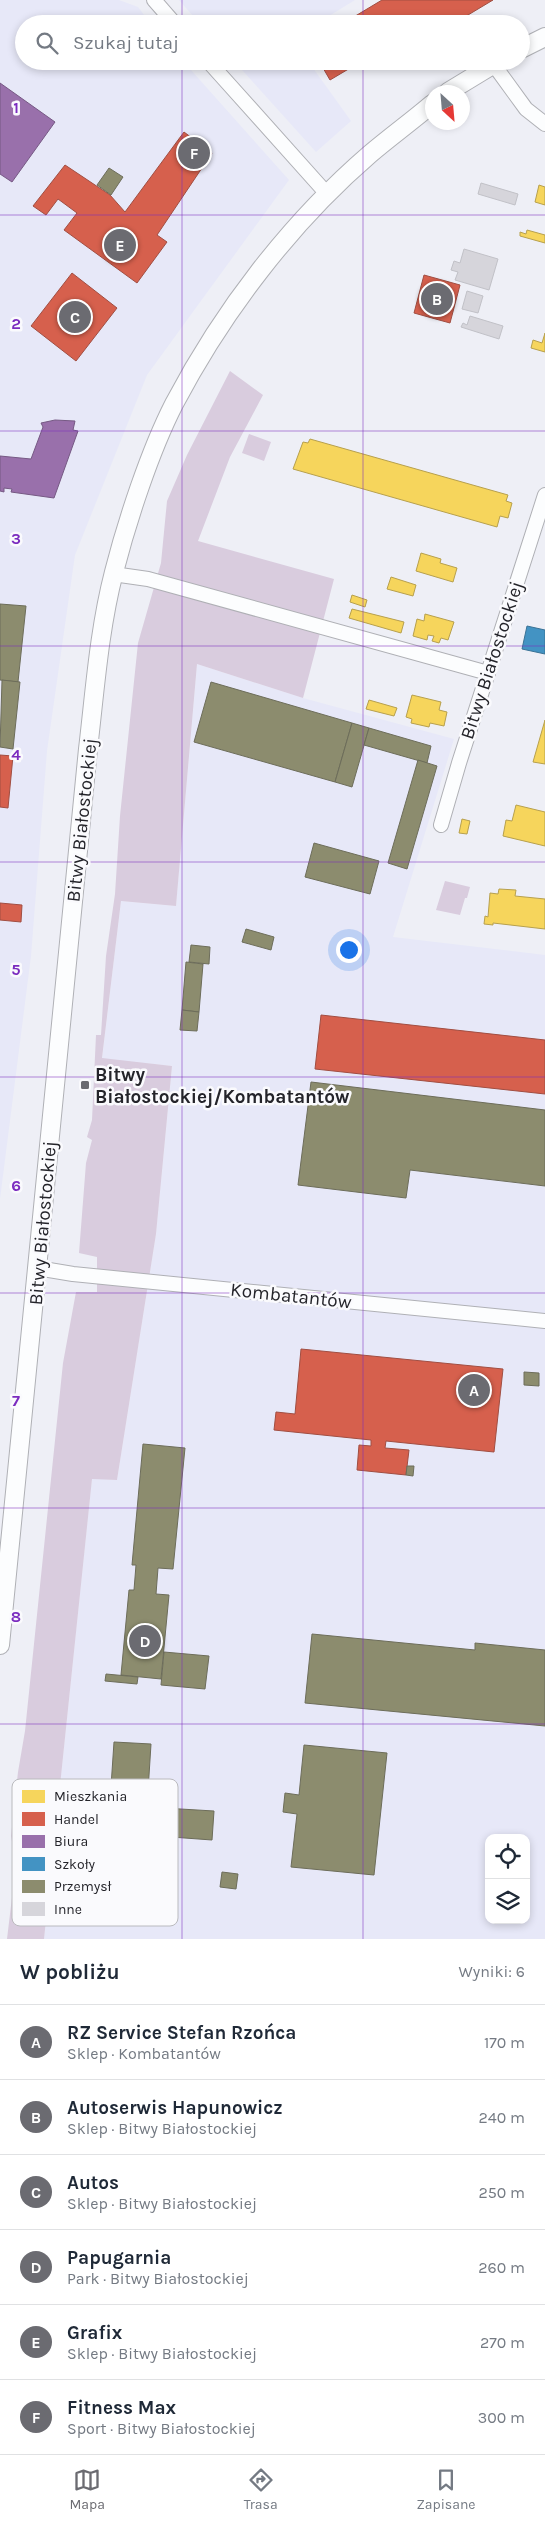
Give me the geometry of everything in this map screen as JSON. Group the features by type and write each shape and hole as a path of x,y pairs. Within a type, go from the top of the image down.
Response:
{"street":[{"path":"154,0 167,15"},
{"path":"530,44 545,37"},
{"path":"216,70 328,195"},
{"path":"460,85 484,70"},
{"path":"501,70 526,108 545,124"},
{"name":"Bitwy Białostockiej","path":"0,1645 88,749 100,643 113,574 150,464 174,405 219,329 247,288 290,235 370,154 425,110"},
{"name":"Bitwy Białostockiej","path":"441,825 458,763 545,495"},
{"path":"113,574 157,582 488,673"},
{"name":"Kombatantów","path":"37,1268 73,1274 545,1321"}],"shaded area":[{"path":"0,0 119,0 138,7 144,15 15,15 15,70 191,70 289,180 147,375 75,555 47,751 31,956 0,1199"},
{"path":"179,0 355,0 331,15 192,15"},
{"path":"242,70 314,70 351,121 316,152"},
{"path":"230,371 263,395 230,457 198,541 334,579 303,698 197,664 176,906 121,901 102,1058 172,1066 156,1234 117,1480 92,1479 61,1779 17,1779 25,1731 63,1363 76,1292 97,1292 97,1257 79,1253 86,1163 92,1140 87,1137 92,1120 96,1035 101,1035 106,956 115,894 120,816 138,643 161,563 167,501 187,455"},
{"path":"249,434 271,442 264,461 242,453"},
{"path":"197,664 303,698 454,739 393,937 545,955 545,1939 44,1939 45,1926 178,1926 178,1779 61,1779 92,1478 117,1480 156,1234 172,1066 102,1059 121,901 176,906"},
{"path":"445,881 470,887 460,915 436,910"},
{"path":"12,1897 12,1926 45,1926 44,1939 7,1939"}],"building: Mieszkania":[{"path":"539,185 545,187 545,205 535,202"},
{"path":"527,230 545,235 545,243 520,236 520,232 526,234"},
{"path":"545,333 545,352 531,348 533,340 542,343"},
{"path":"310,439 508,495 506,501 512,503 508,518 500,516 497,527 293,469 303,442 308,443"},
{"path":"421,553 441,559 440,563 457,568 453,582 416,571"},
{"path":"391,577 416,585 413,596 387,589"},
{"path":"352,595 367,600 365,607 350,602"},
{"path":"352,609 404,622 401,633 349,618"},
{"path":"425,614 454,622 448,640 441,638 439,643 432,641 434,636 428,635 427,640 413,636 417,619 424,621"},
{"path":"412,695 441,702 439,710 447,712 444,726 430,723 429,727 411,723 412,719 406,717"},
{"path":"369,700 397,708 394,716 366,709"},
{"path":"545,720 545,764 533,762"},
{"path":"516,805 545,812 545,846 503,836 506,820 512,821"},
{"path":"462,819 470,821 467,834 459,833"},
{"path":"499,889 516,890 515,896 545,899 545,929 493,923 493,925 484,924 485,916 488,917 490,893 498,894"}],"building: Handel":[{"path":"382,0 493,0 468,15 357,15"},
{"path":"324,70 347,70 330,80"},
{"path":"184,132 212,153 157,235 167,242 137,283 64,230 77,213 58,199 46,215 33,206 65,165 110,195 125,212"},
{"path":"72,273 117,308 76,361 31,326"},
{"path":"424,275 460,285 450,323 414,313"},
{"path":"0,755 13,756 8,808 0,807"},
{"path":"0,903 22,905 21,922 0,920"},
{"path":"321,1015 545,1040 545,1094 315,1069"},
{"path":"301,1349 503,1369 494,1452 386,1441 385,1448 409,1450 406,1475 357,1470 359,1445 371,1446 371,1440 274,1430 276,1412 295,1414"}],"building: Biura":[{"path":"0,83 55,122 12,182 0,174"},
{"path":"55,420 75,421 73,430 78,431 54,498 11,492 12,489 4,488 4,492 0,491 0,456 31,459 43,427 41,423"}],"building: Szkoły":[{"path":"527,626 545,630 545,654 522,649"}],"building: Przemysł":[{"path":"109,168 123,177 111,195 97,185"},
{"path":"0,604 26,606 18,682 0,680"},
{"path":"2,680 20,682 13,749 0,747"},
{"path":"211,682 352,723 335,782 194,742"},
{"path":"352,723 369,728 352,787 335,782"},
{"path":"369,728 431,746 427,763 364,745"},
{"path":"418,760 437,766 407,869 388,863"},
{"path":"314,843 379,861 370,894 305,877"},
{"path":"246,929 274,937 271,950 242,942"},
{"path":"191,945 210,947 209,964 189,962"},
{"path":"186,962 203,964 199,1012 182,1010"},
{"path":"182,1010 199,1012 197,1031 180,1030"},
{"path":"311,1082 545,1110 545,1186 410,1170 406,1198 298,1185"},
{"path":"524,1372 539,1373 539,1386 524,1385"},
{"path":"143,1444 185,1448 173,1569 158,1568 156,1594 169,1595 161,1679 121,1675 129,1590 134,1590 136,1565 132,1565"},
{"path":"407,1466 414,1466 413,1476 406,1475"},
{"path":"312,1634 475,1650 475,1643 545,1650 545,1726 305,1703"},
{"path":"164,1652 209,1656 205,1689 161,1685"},
{"path":"106,1674 138,1677 137,1684 105,1681"},
{"path":"114,1742 151,1744 149,1779 112,1779"},
{"path":"304,1745 387,1753 374,1875 291,1867 297,1814 283,1812 285,1793 299,1795"},
{"path":"178,1809 214,1811 212,1840 178,1838"},
{"path":"222,1872 238,1874 236,1889 220,1887"}],"building: Inne":[{"path":"481,183 518,194 515,205 478,194"},
{"path":"464,249 498,259 489,290 455,280 458,272 451,270 454,261 460,263"},
{"path":"467,291 483,296 478,313 462,309"},
{"path":"470,316 503,326 499,339 461,327 463,323 467,325"}],"place":[{"name":"Fitness Max","path":"194,153"},
{"name":"Grafix","path":"120,245"},
{"name":"Autoserwis Hapunowicz","path":"437,299"},
{"name":"Autos","path":"75,317"},
{"name":"Bitwy Białostockiej/Kombatantów","path":"85,1085"},
{"name":"RZ Service Stefan Rzońca","path":"474,1390"},
{"name":"Papugarnia","path":"145,1641"}]}
